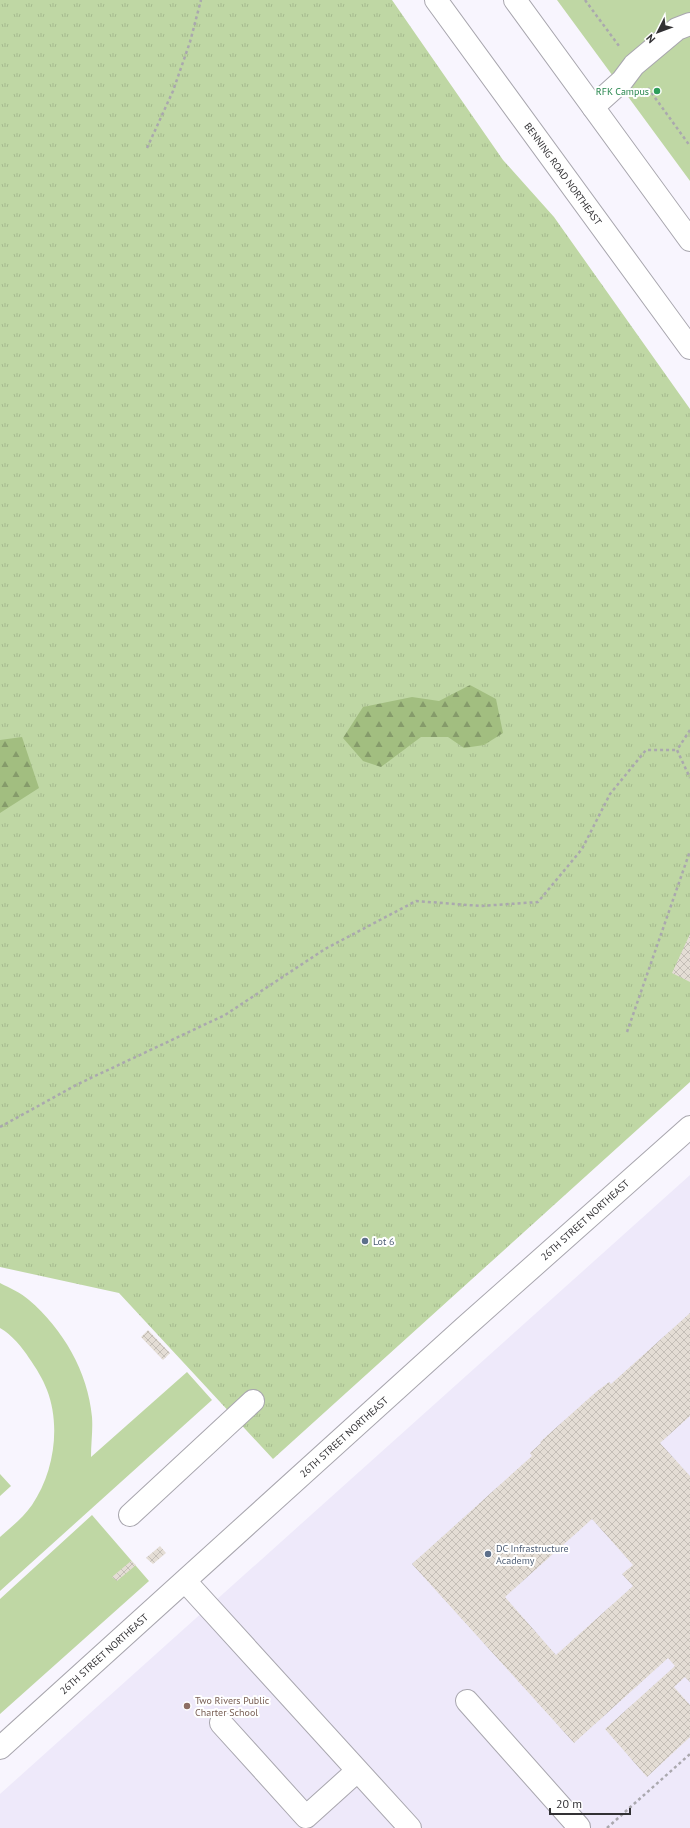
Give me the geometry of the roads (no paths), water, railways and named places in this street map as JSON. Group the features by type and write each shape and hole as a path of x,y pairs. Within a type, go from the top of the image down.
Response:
{"street":[{"name":"BENNING ROAD NORTHEAST","path":"436,0 690,348"},
{"path":"515,0 690,240"},
{"path":"593,106 622,81 634,65 677,29 690,24"},
{"name":"26TH STREET NORTHEAST","path":"0,1748 690,1127"},
{"path":"130,1515 253,1401"},
{"path":"185,1581 410,1828"},
{"path":"467,1701 579,1827 578,1828"},
{"path":"221,1723 306,1817 357,1771"}],"place":[{"name":"RFK Campus","path":"657,91"},
{"name":"Lot 6","path":"365,1241"},
{"name":"DC Infrastructure Academy","path":"488,1554"},
{"name":"Two Rivers Public Charter School","path":"187,1706"}]}
